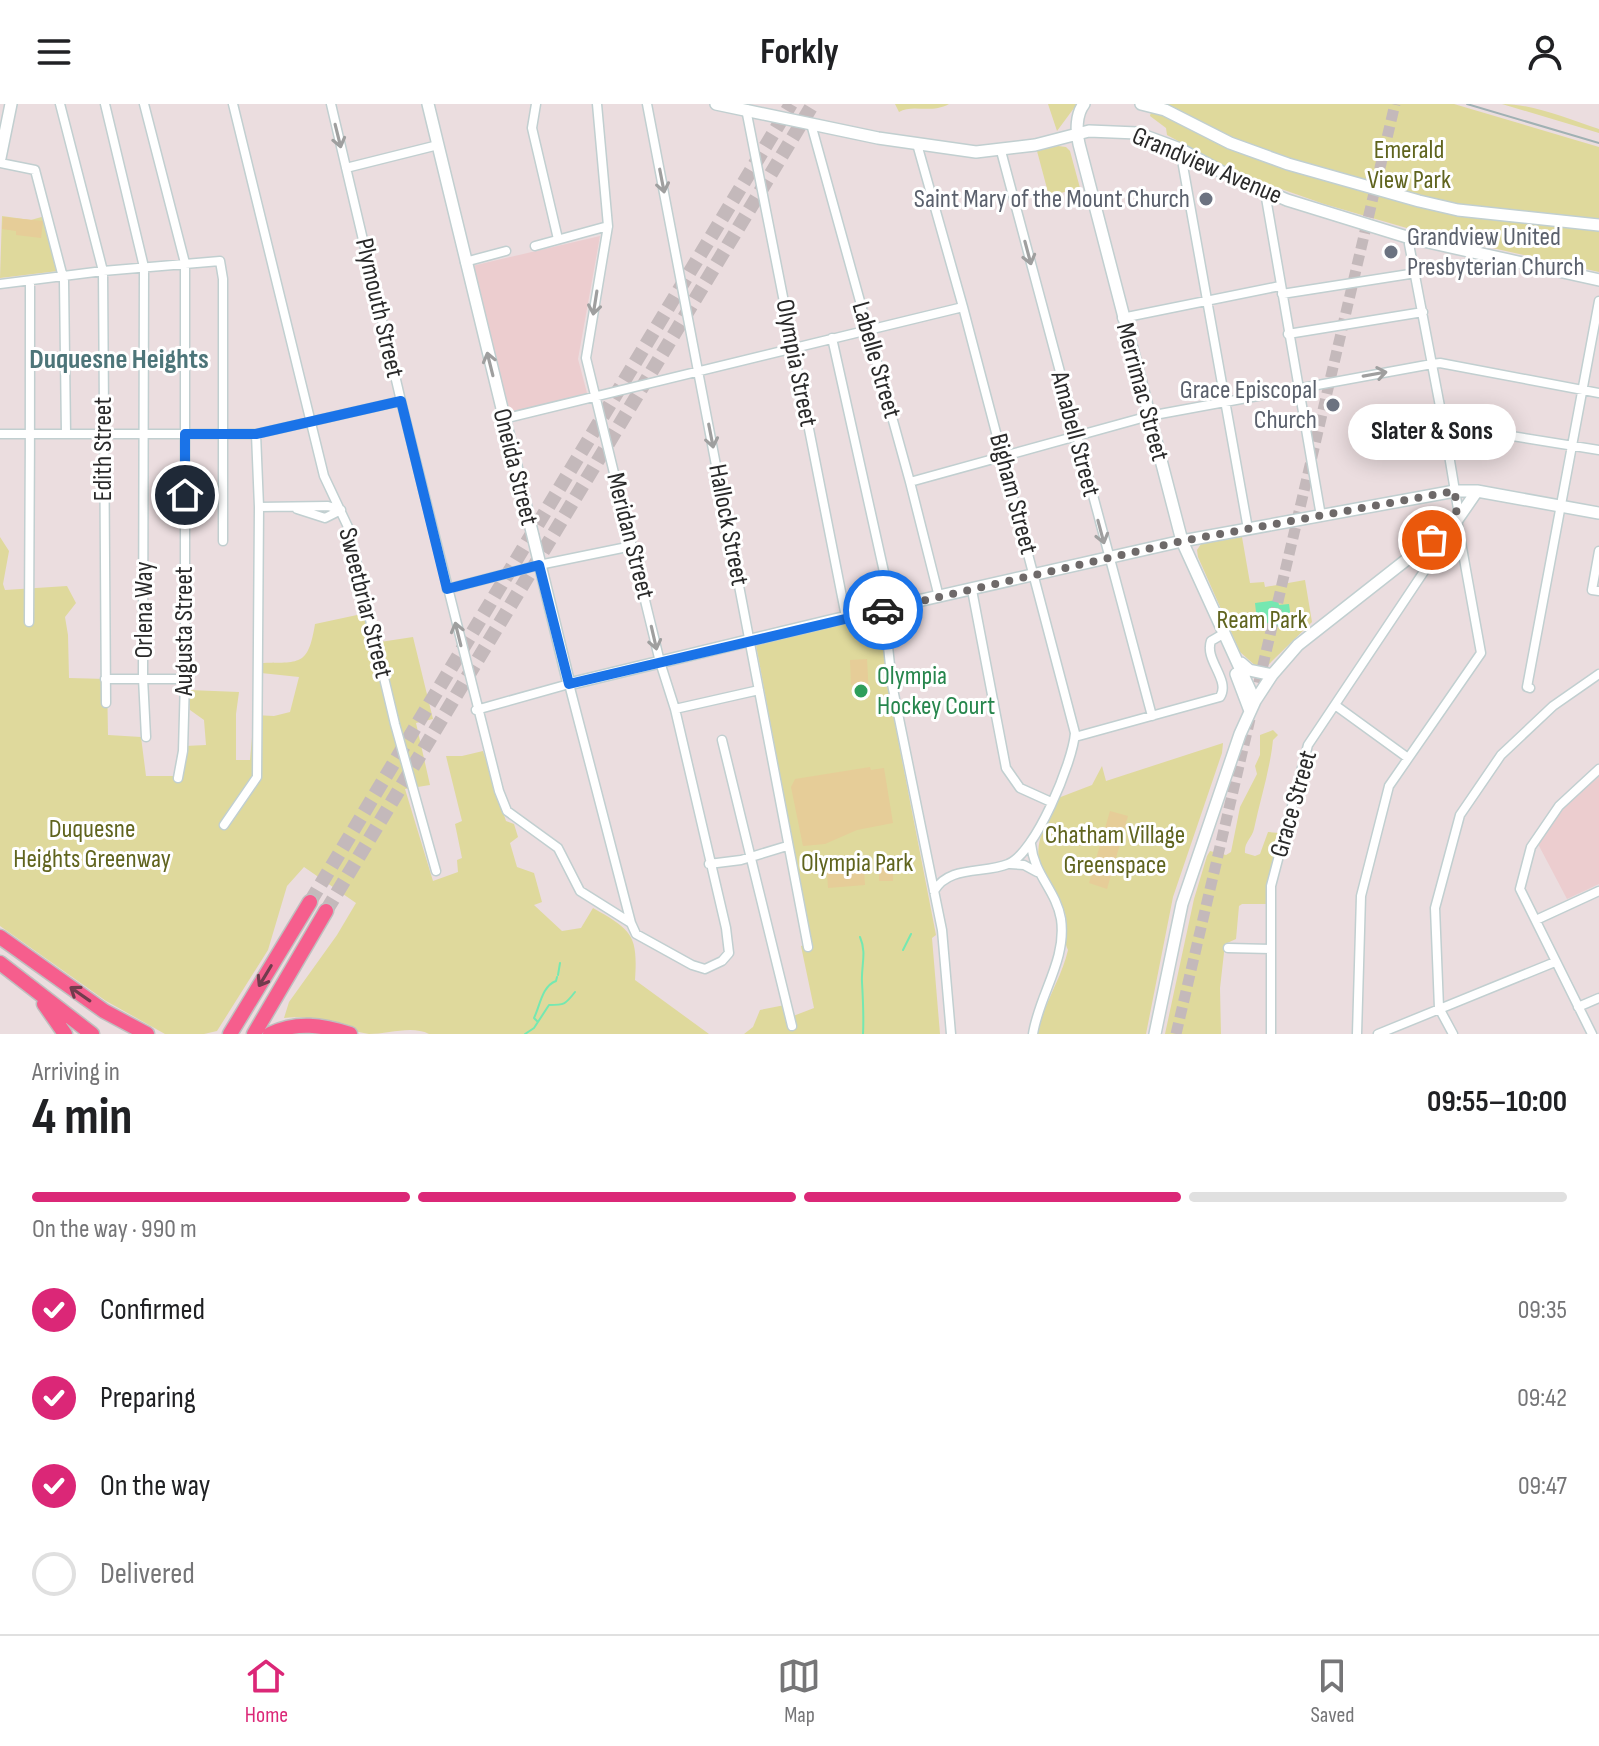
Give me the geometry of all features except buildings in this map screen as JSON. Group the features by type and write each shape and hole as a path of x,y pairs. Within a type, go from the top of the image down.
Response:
{"highway":[{"path":"230,1034 310,902"},
{"path":"254,1034 326,911"},
{"path":"0,937 104,1011 147,1034"},
{"path":"0,963 92,1034"},
{"path":"29,986 65,1034"},
{"path":"270,1034 284,1028 310,1025 350,1034"}],"street":[{"path":"11,104 0,161 35,170 63,276 66,434"},
{"name":"Edith Street","path":"60,104 103,271 106,703"},
{"name":"Orlena Way","path":"105,104 144,267 143,678 146,737"},
{"name":"Augusta Street","path":"144,104 185,263 185,679 183,751 178,778"},
{"name":"Sweetbriar Street","path":"233,104 324,476 348,527 395,724 436,871"},
{"name":"Plymouth Street","path":"331,104 476,710 499,791 507,811 558,848 580,891 631,923"},
{"name":"Oneida Street","path":"428,104 539,565 631,923"},
{"path":"536,104 532,128 558,239"},
{"name":"Meridan Street","path":"597,104 608,226 586,358 660,662 675,709 729,953 722,961 705,969 636,934 631,923"},
{"name":"Hallock Street","path":"647,104 808,947"},
{"name":"Grandview Avenue","path":"716,104 917,144 976,152 1001,151 1110,130 1137,133 1180,149 1265,192 1410,238 1599,280"},
{"path":"1141,104 1165,110 1230,143 1288,164 1432,204 1458,210 1599,225"},
{"path":"1077,134 1082,107"},
{"path":"1062,138 1082,107"},
{"name":"Olympia Street","path":"746,109 846,617"},
{"name":"Labelle Street","path":"811,124 939,597"},
{"name":"Merrimac Street","path":"1077,134 1182,541 1237,659 1253,706"},
{"name":"Bigham Street","path":"917,144 1073,719 1075,737 1071,757 1031,844 1009,864"},
{"path":"346,168 438,145"},
{"path":"1180,149 1248,529"},
{"name":"Amabell Street","path":"1001,151 1152,716"},
{"path":"1265,192 1321,516"},
{"path":"535,246 608,226"},
{"path":"1357,1034 1361,896 1389,786 1481,653 1410,238"},
{"path":"465,262 506,251"},
{"path":"0,284 220,261 223,279 223,541"},
{"path":"1122,318 1207,300 1416,273"},
{"path":"29,622 30,281"},
{"path":"1528,687 1599,301"},
{"path":"503,419 963,307"},
{"path":"1288,334 1423,312"},
{"path":"832,338 888,609 894,694 942,930 951,1034"},
{"path":"910,482 1149,416 1432,364 1599,393"},
{"path":"0,434 256,434 401,401"},
{"path":"1443,425 1599,450"},
{"path":"224,825 257,777 259,507 256,434"},
{"path":"476,710 569,684 846,617 1182,541 1455,491 1477,491 1599,513"},
{"path":"1155,1034 1182,904 1253,706 1272,675 1307,637 1457,520 1477,491"},
{"path":"259,507 328,506 341,510"},
{"name":"Grace Street","path":"1271,1034 1271,886 1308,745 1457,520"},
{"path":"447,589 539,565 632,546"},
{"path":"1596,590 1599,551"},
{"path":"972,590 1006,768 1020,788 1051,802"},
{"path":"1075,737 1222,695 1223,686 1208,647 1211,641 1225,638"},
{"name":"Merrimac Street","path":"1225,638 1229,659 1253,706"},
{"path":"1237,659 1249,670 1272,675"},
{"path":"1453,1034 1439,1008 1435,908 1460,815 1501,755 1553,706 1599,674"},
{"path":"105,679 185,679"},
{"path":"675,709 759,690"},
{"path":"1335,705 1408,758"},
{"path":"722,740 792,1026"},
{"path":"1588,1033 1520,889 1531,847 1559,806 1599,769"},
{"path":"1031,844 1037,872"},
{"path":"709,864 787,846"},
{"path":"934,891 948,876 1009,864 1024,865 1037,872 1047,884 1058,908 1061,933 1058,961 1039,1006 1033,1034"},
{"path":"929,865 948,876"},
{"path":"1536,920 1599,891"},
{"path":"1228,948 1271,949"},
{"path":"1378,1034 1555,962"},
{"path":"1578,1007 1599,998"}],"shaded area":[{"path":"600,236 578,359 587,393 508,414 472,266"},
{"path":"1278,600 1279,605 1289,604 1291,619 1282,620 1282,626 1258,630 1255,603"},
{"path":"1599,776 1599,884 1567,899 1538,844 1563,808"}],"green space":[{"path":"895,104 949,104 899,112"},
{"path":"1048,104 1077,104 1057,131"},
{"name":"Emerald View Park","path":"1162,104 1454,104 1599,147 1599,272 1448,240 1324,204 1239,174 1167,135 1166,128 1150,116"},
{"path":"1502,104 1551,113 1599,129 1599,133"},
{"path":"1058,146 1070,151 1080,188 1049,196 1037,151"},
{"path":"2,216 31,220 45,216 58,271 0,278"},
{"path":"3,217 43,221 41,238 16,235 16,231 2,229"},
{"name":"Duquesne Heights Greenway","path":"0,537 9,551 3,584 5,590 67,586 76,603 65,617 69,678 107,679 108,735 141,737 146,776 183,776 185,746 206,745 204,720 190,710 189,690 239,692 236,760 250,760 254,715 274,716 290,712 299,677 261,673 260,663 300,659 309,648 315,624 371,612 380,642 413,637 433,719 416,723 430,785 405,789 433,881 458,872 457,860 462,858 455,824 462,821 446,756 483,751 506,821 514,824 518,837 510,843 517,867 534,873 542,902 534,905 562,931 581,928 593,908 616,922 630,935 633,943 635,980 709,1034 429,1034 408,1030 369,1034 317,1020 284,1018 289,1002 356,903 304,867 287,886 268,950 217,1031 165,1034 106,1001 0,926"},
{"name":"Ream Park","path":"1242,537 1250,583 1264,582 1265,587 1305,580 1312,622 1265,668 1258,668 1240,652 1198,557 1197,550 1201,544"},
{"name":"Olympia Park","path":"875,616 879,621 895,724 936,935 932,938 940,1034 744,1034 753,1027 760,1010 785,1005 788,1018 814,1008 801,946 811,943 756,645"},
{"path":"867,659 869,698 855,698 850,660"},
{"path":"1273,730 1278,735 1273,740 1254,829 1245,853 1260,854 1268,832 1279,833 1266,904 1239,906 1236,939 1225,944 1220,988 1221,1034 1165,1034 1194,899 1207,856 1210,851 1226,855 1231,852 1240,807 1257,774 1255,766 1260,755 1260,735"},
{"name":"Chatham Village Greenspace","path":"1223,743 1173,897 1146,1034 1037,1034 1068,950 1065,913 1041,869 1038,848 1043,829 1058,798 1092,785 1102,766 1106,781"},
{"path":"870,767 871,770 884,768 893,823 857,830 825,844 803,846 791,787 795,779"},
{"path":"1110,811 1128,816 1107,889 1089,883"},
{"path":"863,856 865,885 828,888 826,859"},
{"path":"879,862 893,862 893,881 879,881"}],"waterway":[{"path":"903,950 911,934"},
{"path":"860,937 863,954 863,1034"},
{"path":"558,975 560,963"},
{"path":"537,1021 534,1018 542,997 557,977"},
{"path":"525,1034 534,1028 549,1005 564,1003 575,992"}],"tunnel":[{"path":"310,902 791,104"},
{"path":"326,911 813,104"},
{"path":"1255,699 1395,104"},
{"path":"1176,1034 1250,719"}],"railway":[{"path":"1467,104 1599,143"}],"way so far":[{"path":"883,610 1182,541 1455,491 1457,520 1432,540"}],"place":[{"name":"Saint Mary of the Mount Church","path":"1206,199"},
{"name":"Grandview United Presbyterian Church","path":"1391,252"},
{"name":"Grace Episcopal Church","path":"1333,405"},
{"name":"Slater & Sons","path":"1432,540"},
{"name":"Olympia Hockey Court","path":"861,691"}],"district":[{"name":"Duquesne Heights","path":"119,359"}],"route":[{"path":"185,495 185,434 256,434 401,401 447,589 539,565 569,684 883,610"}]}
